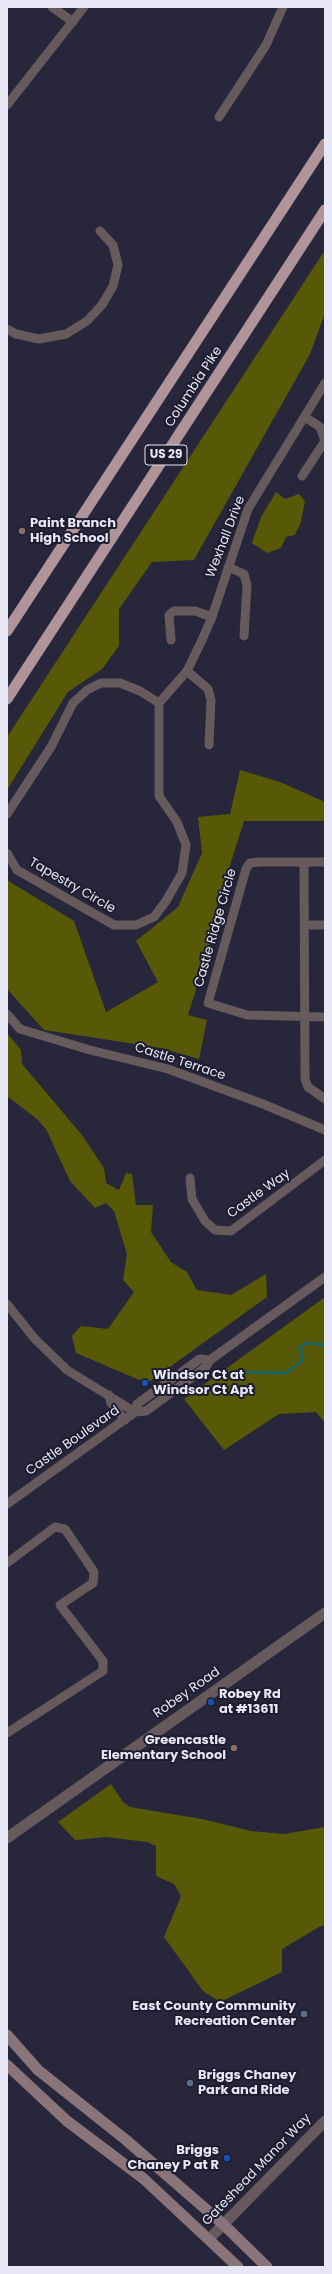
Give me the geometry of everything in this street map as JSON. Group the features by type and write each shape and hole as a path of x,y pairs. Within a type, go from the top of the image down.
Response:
{"highway":[{"name":"Columbia Pike","path":"7,631 325,144"},
{"name":"Columbia Pike","path":"7,699 325,210"}],"main road":[{"path":"7,2035 38,2070 126,2140 223,2224 267,2267"},
{"path":"7,2065 67,2121 144,2179 209,2238 238,2267"}],"street":[{"path":"52,7 73,22"},
{"path":"7,105 84,7"},
{"path":"219,117 266,45 283,7"},
{"path":"7,329 16,334 39,339 66,334 86,321 102,305 112,286 118,264 112,245 100,231"},
{"name":"Wexhall Drive","path":"159,703 187,672 212,617 248,509 325,383"},
{"path":"302,476 325,441 320,427 305,417"},
{"path":"228,567 244,574 247,585 244,636"},
{"path":"172,640 169,615 174,611 195,611 212,617"},
{"path":"187,672 208,689 211,700 209,744"},
{"path":"7,814 51,747 73,703 86,690 101,684 120,683 140,691 159,703"},
{"name":"Tapestry Circle","path":"7,853 17,870 114,925 136,925 154,917 166,901 182,873 186,845 177,822 159,796 159,703"},
{"path":"304,862 306,1017 305,1079 308,1087 325,1099"},
{"name":"Castle Ridge Circle","path":"325,862 250,863 246,869 208,1003 247,1015 325,1017"},
{"path":"305,925 325,925"},
{"name":"Castle Terrace","path":"7,1014 20,1029 90,1050 168,1069 325,1130"},
{"name":"Castle Way","path":"190,1178 192,1199 205,1221 215,1230 231,1231 325,1160"},
{"name":"Castle Boulevard","path":"7,1504 135,1412 146,1411 206,1367 210,1360 325,1277"},
{"path":"7,1304 35,1339 67,1370 135,1412"},
{"path":"108,1394 111,1403 125,1420"},
{"path":"7,1733 103,1671 103,1661 60,1605 93,1583 94,1572 65,1529 55,1526 8,1560"},
{"name":"Robey Road","path":"7,1838 325,1613"},
{"name":"Gateshead Manor Way","path":"209,2238 325,2121"}],"shaded area":[{"path":"325,250 325,313 310,354 194,560 152,562 119,609 119,646 102,669 68,692 7,790 7,737"},
{"path":"276,492 285,499 299,494 305,501 301,522 295,535 286,537 281,548 267,553 252,543 261,517"},
{"path":"240,770 280,782 325,802 325,821 244,821 213,919 213,935 188,1015 207,1020 199,1059 161,1048 44,1030 7,989 7,880 74,921 106,1012 158,982 136,941 178,907 202,853 198,817 230,814"},
{"path":"7,1033 21,1050 22,1064 82,1135 104,1168 106,1183 119,1190 126,1173 132,1174 136,1205 153,1205 151,1232 171,1262 187,1272 197,1290 231,1295 266,1274 267,1297 149,1382 137,1379 76,1353 72,1336 81,1326 108,1329 134,1292 123,1280 127,1254 114,1211 106,1203 95,1208 70,1181 46,1129 37,1119 7,1096"},
{"path":"325,1297 325,1423 316,1412 279,1414 224,1450 184,1399"},
{"path":"111,1784 123,1802 130,1807 202,1819 251,1831 284,1834 325,1827 325,1925 282,1949 282,1972 220,2002 203,1991 164,1937 181,1896 174,1884 156,1876 156,1846 147,1842 106,1837 75,1840 58,1822"}],"waterway":[{"path":"240,1372 286,1373 303,1360 299,1348 306,1343 325,1345"}],"place":[{"name":"Paint Branch High School","path":"22,531"},
{"name":"Windsor Ct at Windsor Ct Apt","path":"145,1383"},
{"name":"Robey Rd at #13611","path":"211,1702"},
{"name":"Greencastle Elementary School","path":"234,1748"},
{"name":"East County Community Recreation Center","path":"304,2014"},
{"name":"Briggs Chaney Park and Ride","path":"190,2083"},
{"name":"Briggs Chaney P at R","path":"227,2158"}]}
